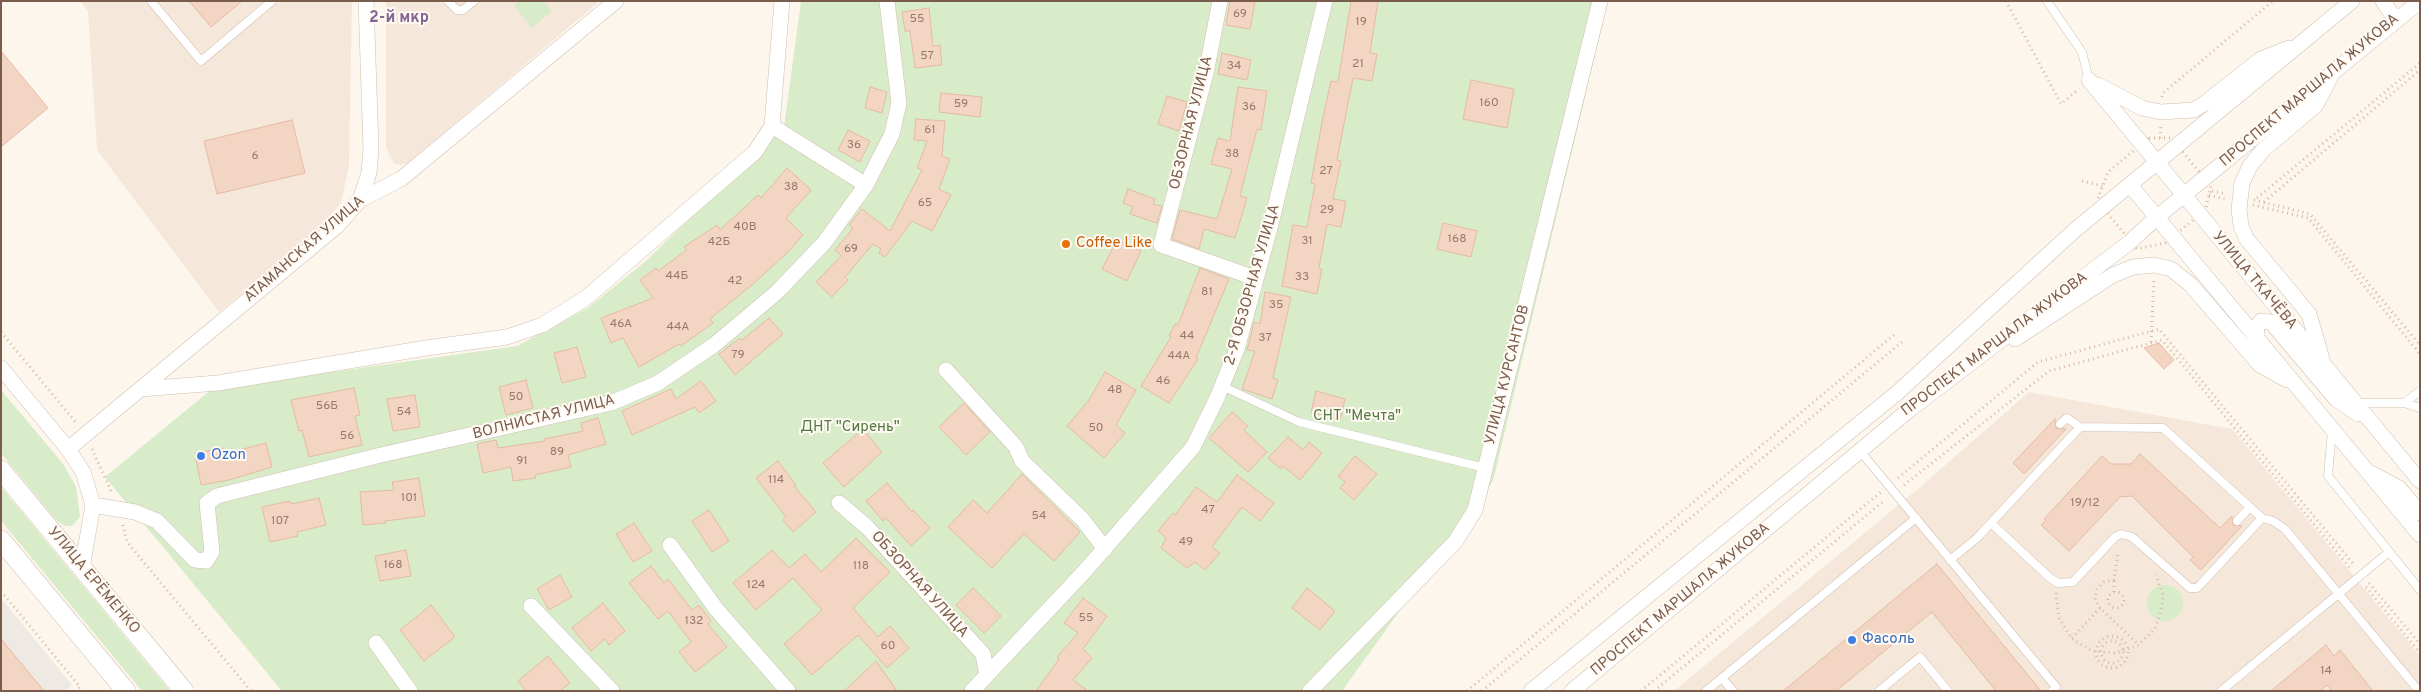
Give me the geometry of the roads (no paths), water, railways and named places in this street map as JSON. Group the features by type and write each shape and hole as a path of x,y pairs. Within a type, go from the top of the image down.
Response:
{"street":[{"path":"360,200 369,173 371,149 366,1"},
{"name":"АТАМАНСКАЯ УЛИЦА","path":"68,449 338,226 360,200 401,179 616,1"},
{"path":"141,389 218,383 426,348 507,337 542,325 586,298 755,152 772,126 782,1"},
{"name":"ВОЛНИСТАЯ УЛИЦА","path":"93,505 135,512 157,521 195,560 206,561 212,552 207,503 217,496 381,455 611,403 658,383 714,345 776,292 824,243 866,185 892,134 899,103 887,1"},
{"name":"ОБЗОРНАЯ УЛИЦА","path":"1220,1 1206,73 1161,245 1255,278"},
{"name":"2-Я ОБЗОРНАЯ УЛИЦА","path":"972,691 1105,549 1194,447 1237,349 1270,228 1325,1"},
{"name":"УЛИЦА КУРСАНТОВ","path":"1310,691 1455,542 1475,510 1600,1"},
{"name":"ПРОСПЕКТ МАРШАЛА ЖУКОВА","path":"1531,691 1897,393 2075,230 2352,1"},
{"path":"2383,1 2390,13 2398,19"},
{"name":"ПРОСПЕКТ МАРШАЛА ЖУКОВА","path":"1572,691 1909,410 2130,242 2183,196 2207,184 2332,74 2420,1"},
{"path":"2089,80 2142,108 2161,112 2194,110 2206,104 2261,59 2300,44"},
{"path":"2324,366 2309,314 2246,238 2241,226 2239,209 2242,183 2250,166 2263,150 2316,105 2332,74"},
{"name":"УЛИЦА ТКАЧЁВА","path":"2089,80 2420,481"},
{"path":"772,126 866,185"},
{"path":"2130,185 2420,535"},
{"path":"2002,340 2019,339 2113,275 2133,267 2154,265 2170,269 2191,285 2260,364 2296,386"},
{"path":"2256,338 2257,326 2261,321 2271,322 2336,399 2370,422"},
{"path":"1,368 68,449 84,472 93,505 82,568"},
{"path":"946,370 1016,447 1022,461 1083,520 1105,549"},
{"path":"2366,469 2399,488 2420,513"},
{"name":"УЛИЦА ЕРЁМЕНКО","path":"1,470 184,691"},
{"name":"ОБЗОРНАЯ УЛИЦА","path":"839,503 866,527 983,654 987,675"},
{"path":"1,540 125,691"},
{"path":"670,545 717,610 788,691"},
{"path":"531,606 612,691"},
{"path":"376,643 410,691"}],"lane":[{"path":"151,1 201,61 272,1"},
{"path":"448,1 457,10 462,10 474,1"},
{"path":"2047,1 2082,52 2089,80"},
{"path":"1222,386 1299,422 1485,468"},
{"path":"2404,403 2420,391"},
{"path":"2355,403 2404,403 2413,404 2420,408"},
{"path":"2060,424 2067,418 2080,427 2163,428 2262,518 2273,521 2285,529 2419,691"},
{"path":"1950,560 1991,523 2080,427"},
{"path":"2332,429 2328,476 2420,590"},
{"path":"1860,451 2055,690"},
{"path":"2237,521 2250,507"},
{"path":"1706,691 1916,518"},
{"path":"1991,523 2050,578 2058,583 2073,582 2115,537 2121,534 2132,537 2183,584 2190,588 2197,588 2262,518"},
{"path":"2221,691 2389,552"},
{"path":"1879,691 1920,657 1948,691"},
{"path":"1722,678 1733,691"}],"place":[{"name":"Coffee Like","path":"1066,244"},
{"name":"Ozon","path":"201,456"},
{"name":"Фасоль","path":"1852,640"}],"district":[{"name":"2-й мкр","path":"399,19"}],"park label":[{"name":"СНТ \"Мечта\"","path":"1357,417"},
{"name":"ДНТ \"Сирень\"","path":"850,428"}]}
